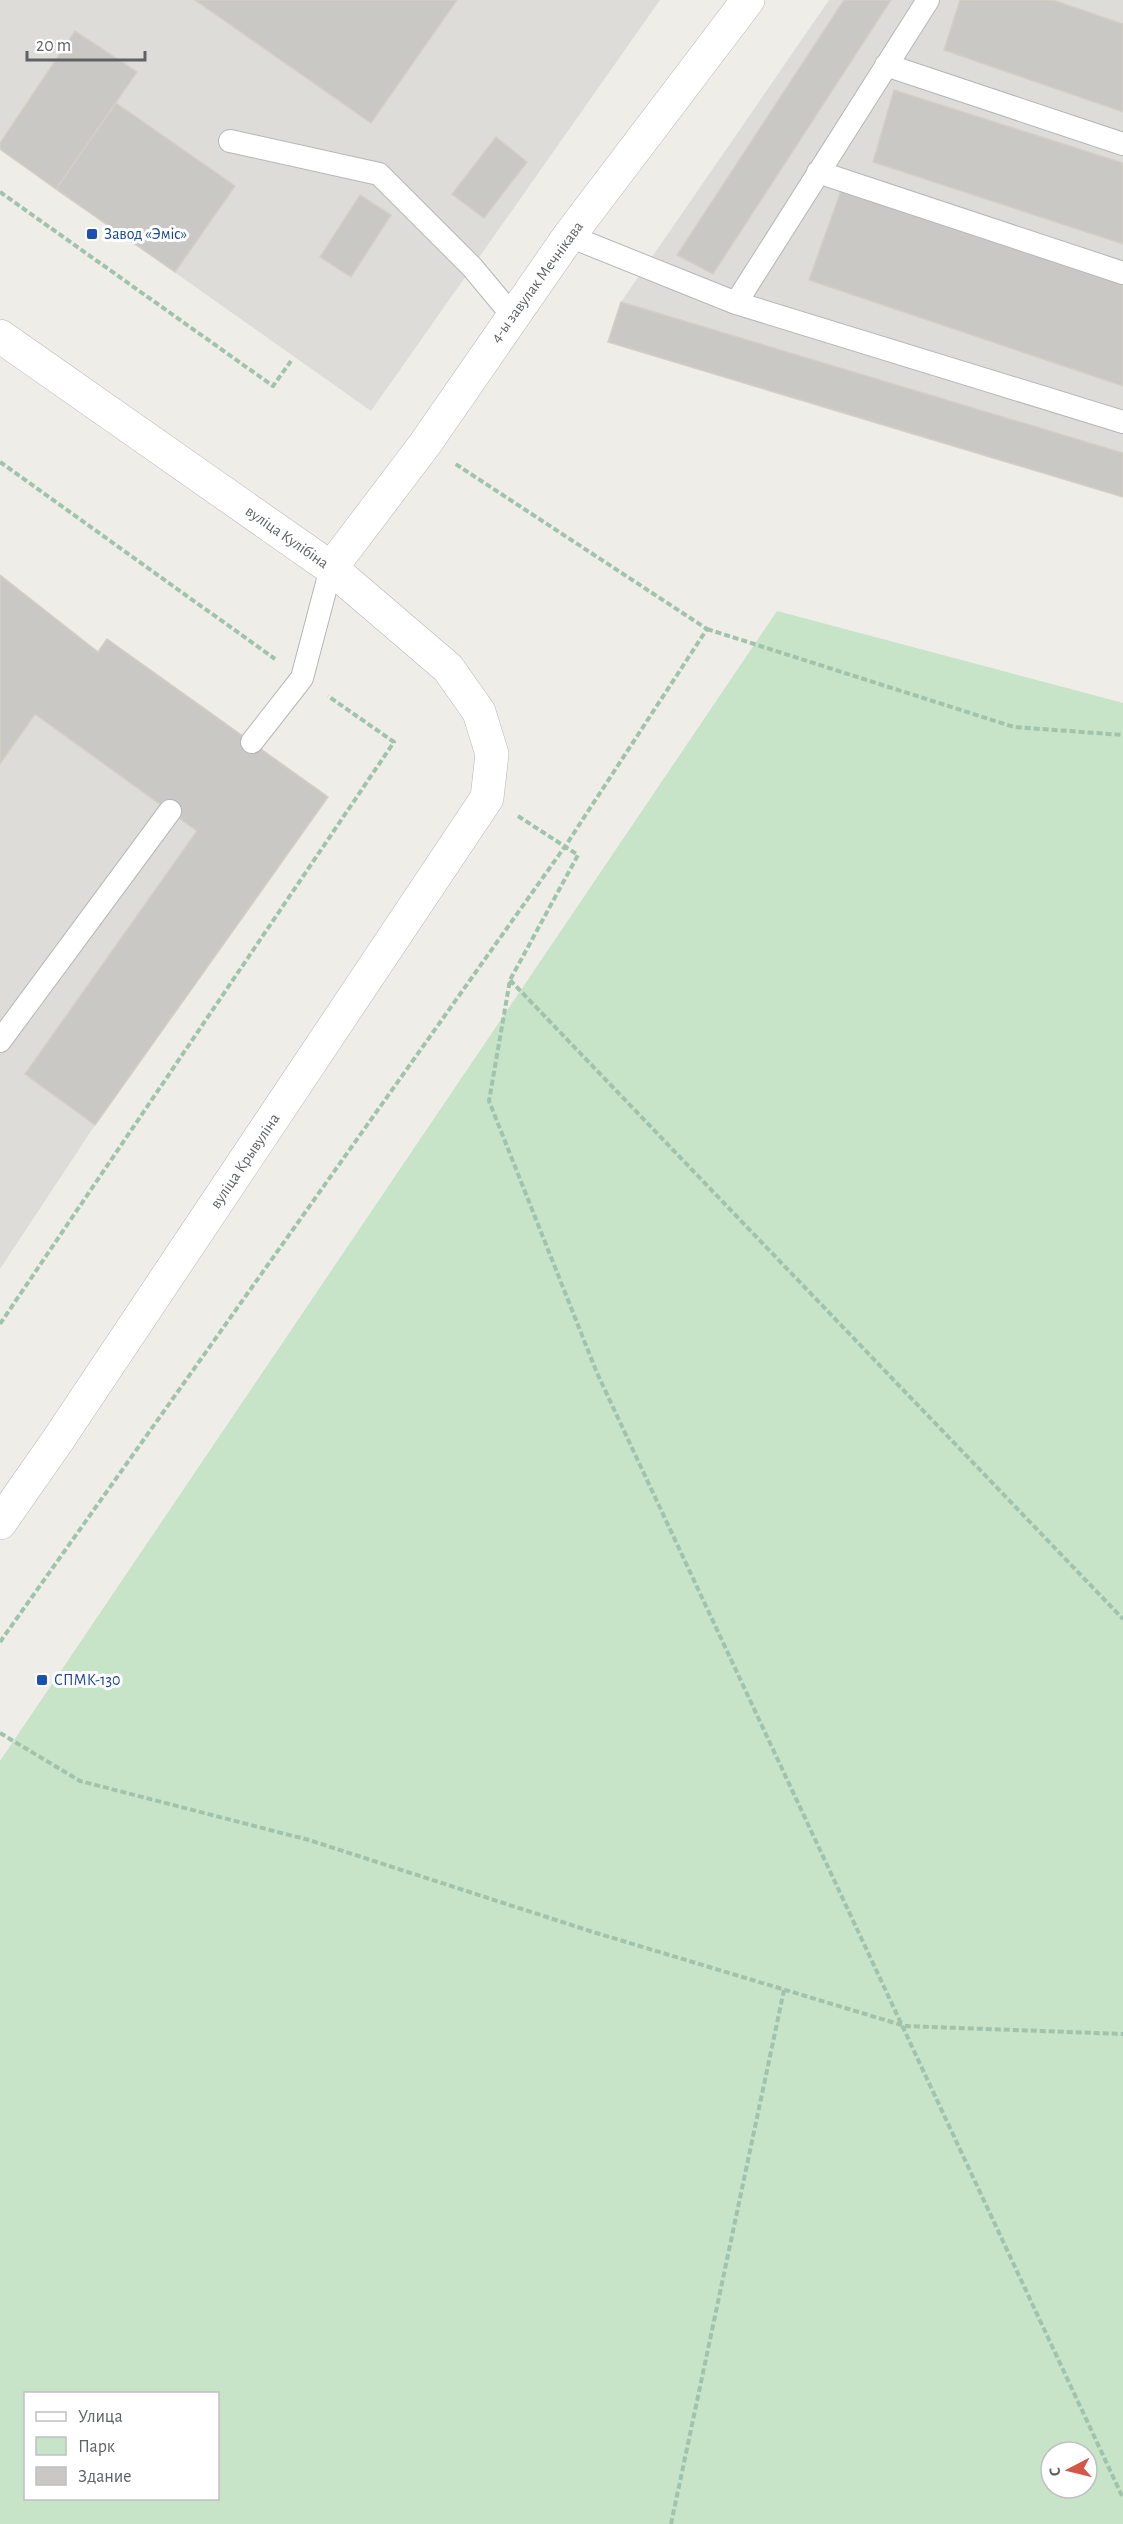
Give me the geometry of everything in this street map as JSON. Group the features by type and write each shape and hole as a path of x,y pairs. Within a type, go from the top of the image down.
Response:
{"main road":[{"name":"4-ы завулак Мечнікава","path":"331,568 425,444 512,315 569,236 748,0"},
{"name":"вуліца Кулібіна","path":"0,336 331,568 448,668 479,712 492,754 487,798"},
{"name":"вуліца Крывуліна","path":"0,1523 487,798"}],"lane":[{"path":"735,303 928,0"},
{"path":"886,65 1123,144"},
{"path":"230,141 379,174 472,267 512,315"},
{"path":"818,172 1123,273"},
{"path":"569,236 735,303 1123,422"},
{"path":"252,742 302,678 331,568"},
{"path":"0,1041 170,811"}],"path":[{"path":"0,192 273,386 291,361"},
{"path":"425,444 707,629 1014,727 1123,735"},
{"path":"0,462 394,742 0,1324"},
{"path":"0,1642 566,845 707,629"},
{"path":"487,798 566,845 578,855 510,980 489,1101 597,1373 1123,2498"},
{"path":"510,980 1123,1619"},
{"path":"0,1733 80,1781 309,1840 593,1932 904,2026 1123,2034"},
{"path":"671,2524 784,1990"}],"shaded area":[{"path":"0,0 660,0 371,411 0,149"},
{"path":"829,0 1123,0 1123,497 608,342 621,302"},
{"path":"0,575 97,652 107,639 328,797 95,1125 0,1269"}],"green space":[{"path":"777,611 1123,703 1123,2524 0,2524 0,1761"}],"building":[{"path":"195,0 457,0 371,123"},
{"path":"844,0 891,0 713,274 677,255"},
{"path":"960,0 1053,0 1123,24 1123,112 944,50"},
{"path":"75,31 137,72 56,189 0,149 0,143"},
{"path":"894,90 1123,163 1123,244 873,162"},
{"path":"116,103 235,186 175,272 56,189"},
{"path":"496,137 527,162 484,218 452,194"},
{"path":"841,191 1123,285 1123,386 809,280"},
{"path":"360,195 391,215 351,277 320,257"},
{"path":"621,302 1123,453 1123,497 608,342"},
{"path":"0,575 98,652 107,639 328,797 95,1125 25,1074 197,831 35,714 0,764"}],"place":[{"name":"Завод «Эміс»","path":"92,234"},
{"name":"СПМК-130","path":"42,1680"}]}
